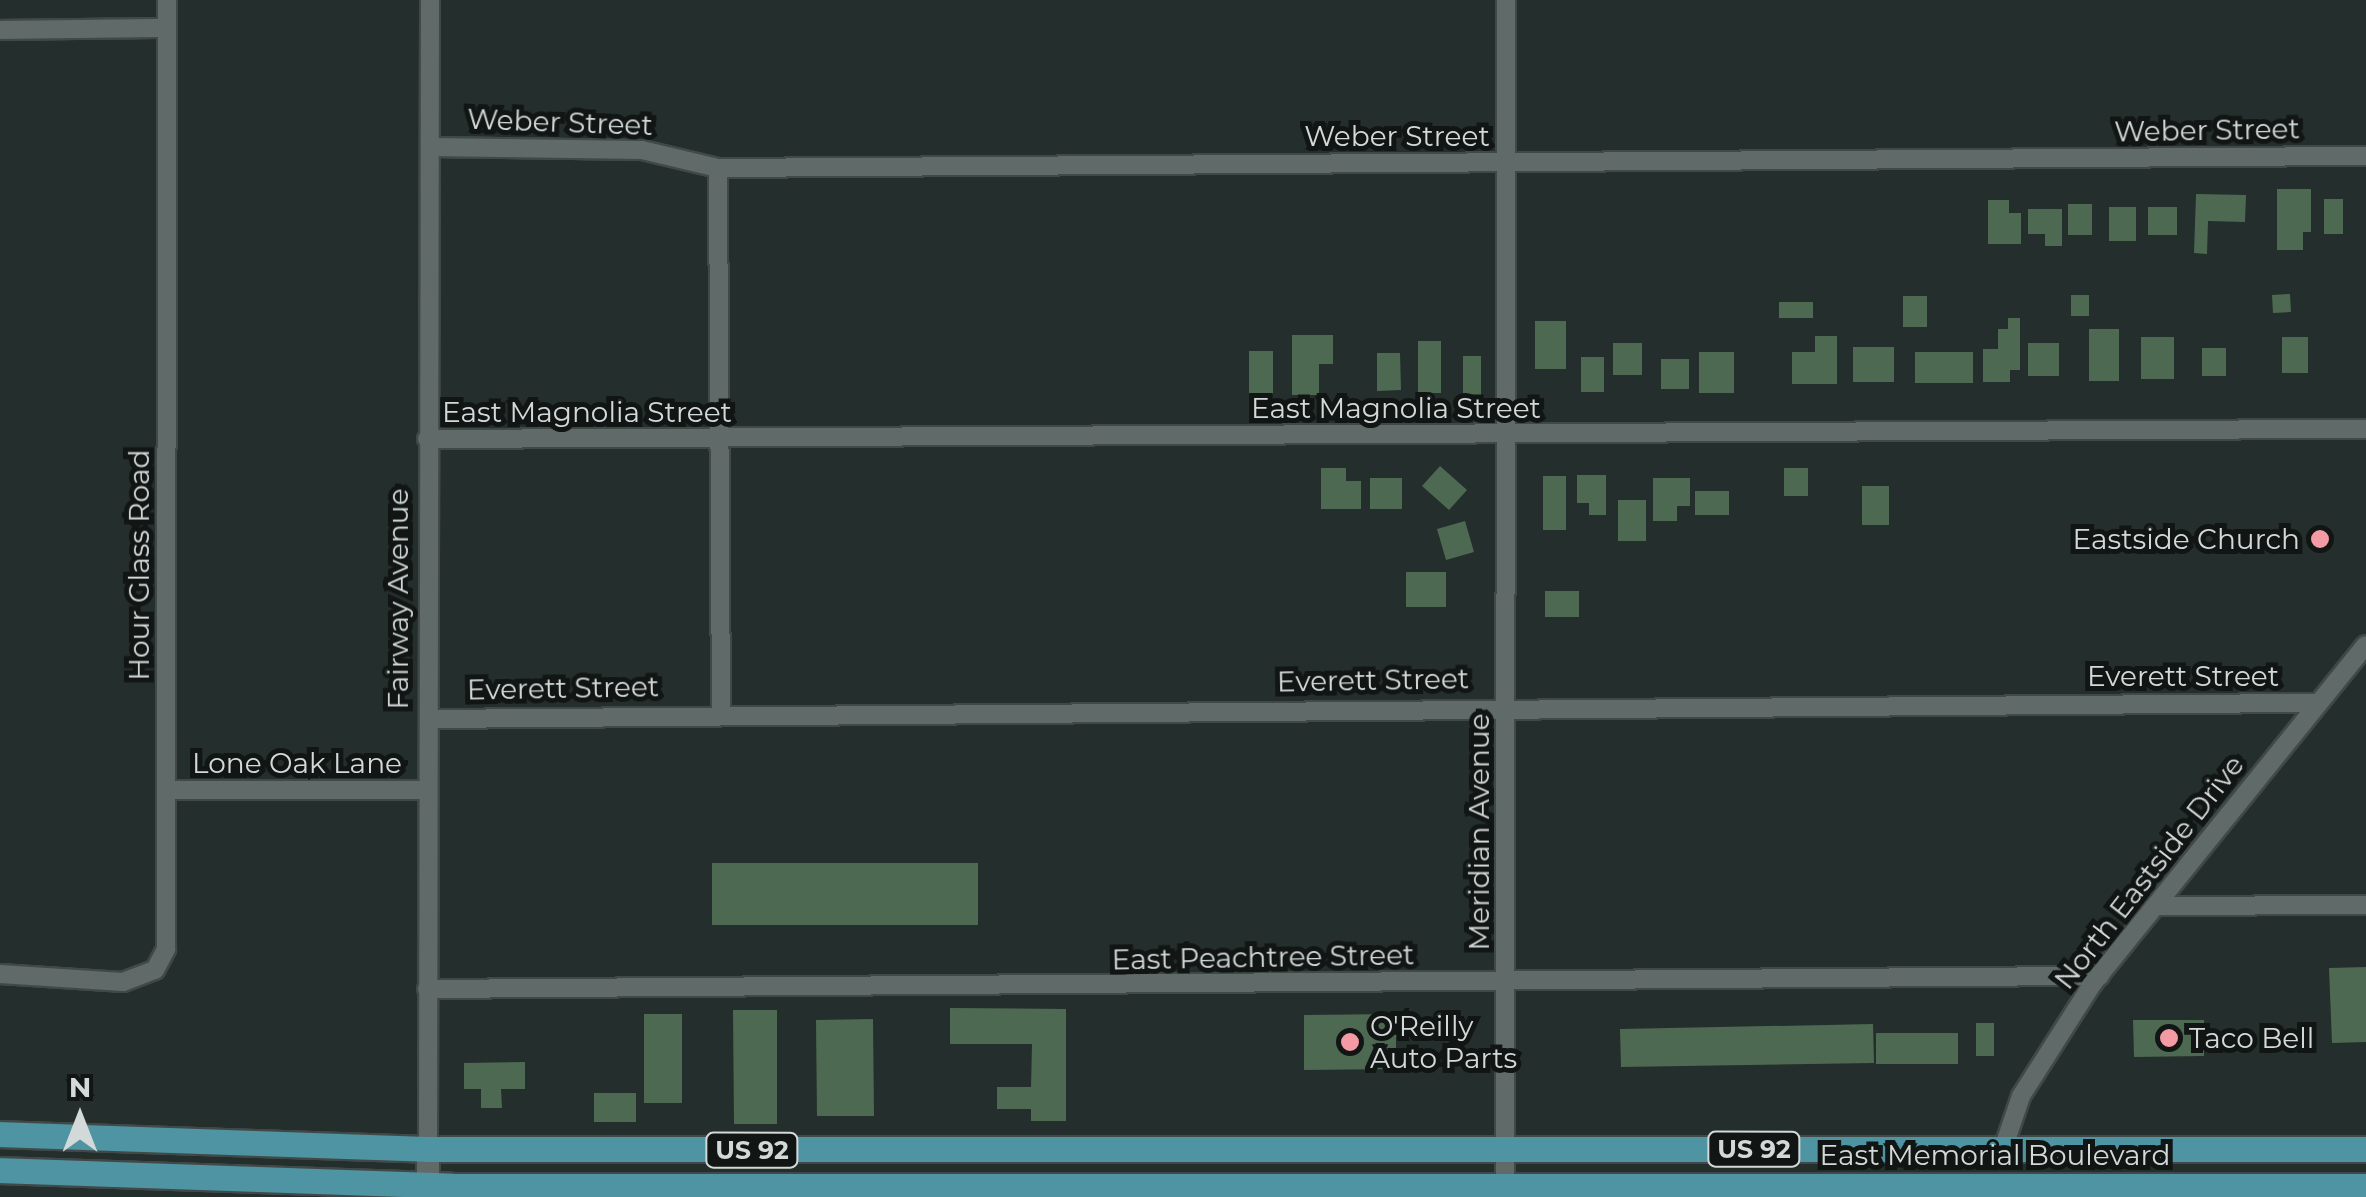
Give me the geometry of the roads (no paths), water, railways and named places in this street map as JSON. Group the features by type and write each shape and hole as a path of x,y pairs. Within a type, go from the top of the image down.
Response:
{"main road":[{"name":"US 92","path":"0,1134 428,1149 1505,1149"},
{"name":"East Memorial Boulevard","path":"1505,1149 2366,1148"},
{"path":"1792,1184 1968,1166 2004,1149"},
{"path":"966,1150 966,1186"},
{"name":"US 92","path":"0,1170 428,1191 1505,1184"},
{"name":"East Memorial Boulevard","path":"1505,1184 1792,1184 1996,1190 2366,1186"}],"street":[{"name":"Hour Glass Road","path":"0,974 123,982 155,970 166,949 167,0"},
{"name":"Fairway Avenue","path":"428,1191 430,0"},
{"name":"Meridian Avenue","path":"1505,1184 1506,0"},
{"path":"0,30 167,28"},
{"name":"Weber Street","path":"430,147 642,150 718,168 2366,156"},
{"path":"718,168 723,440 721,714"},
{"name":"East Magnolia Street","path":"427,439 2366,428"},
{"name":"North Eastside Drive","path":"2004,1149 2029,1082 2100,976 2366,645"},
{"name":"Everett Street","path":"429,719 1506,706 2317,703"},
{"name":"Lone Oak Lane","path":"167,790 427,790"},
{"path":"2160,906 2366,905"},
{"name":"East Peachtree Street","path":"427,990 2100,976"}],"place":[{"name":"Eastside Church","path":"2320,539"},
{"name":"Taco Bell","path":"2169,1038"},
{"name":"O'Reilly Auto Parts","path":"1350,1042"}]}
